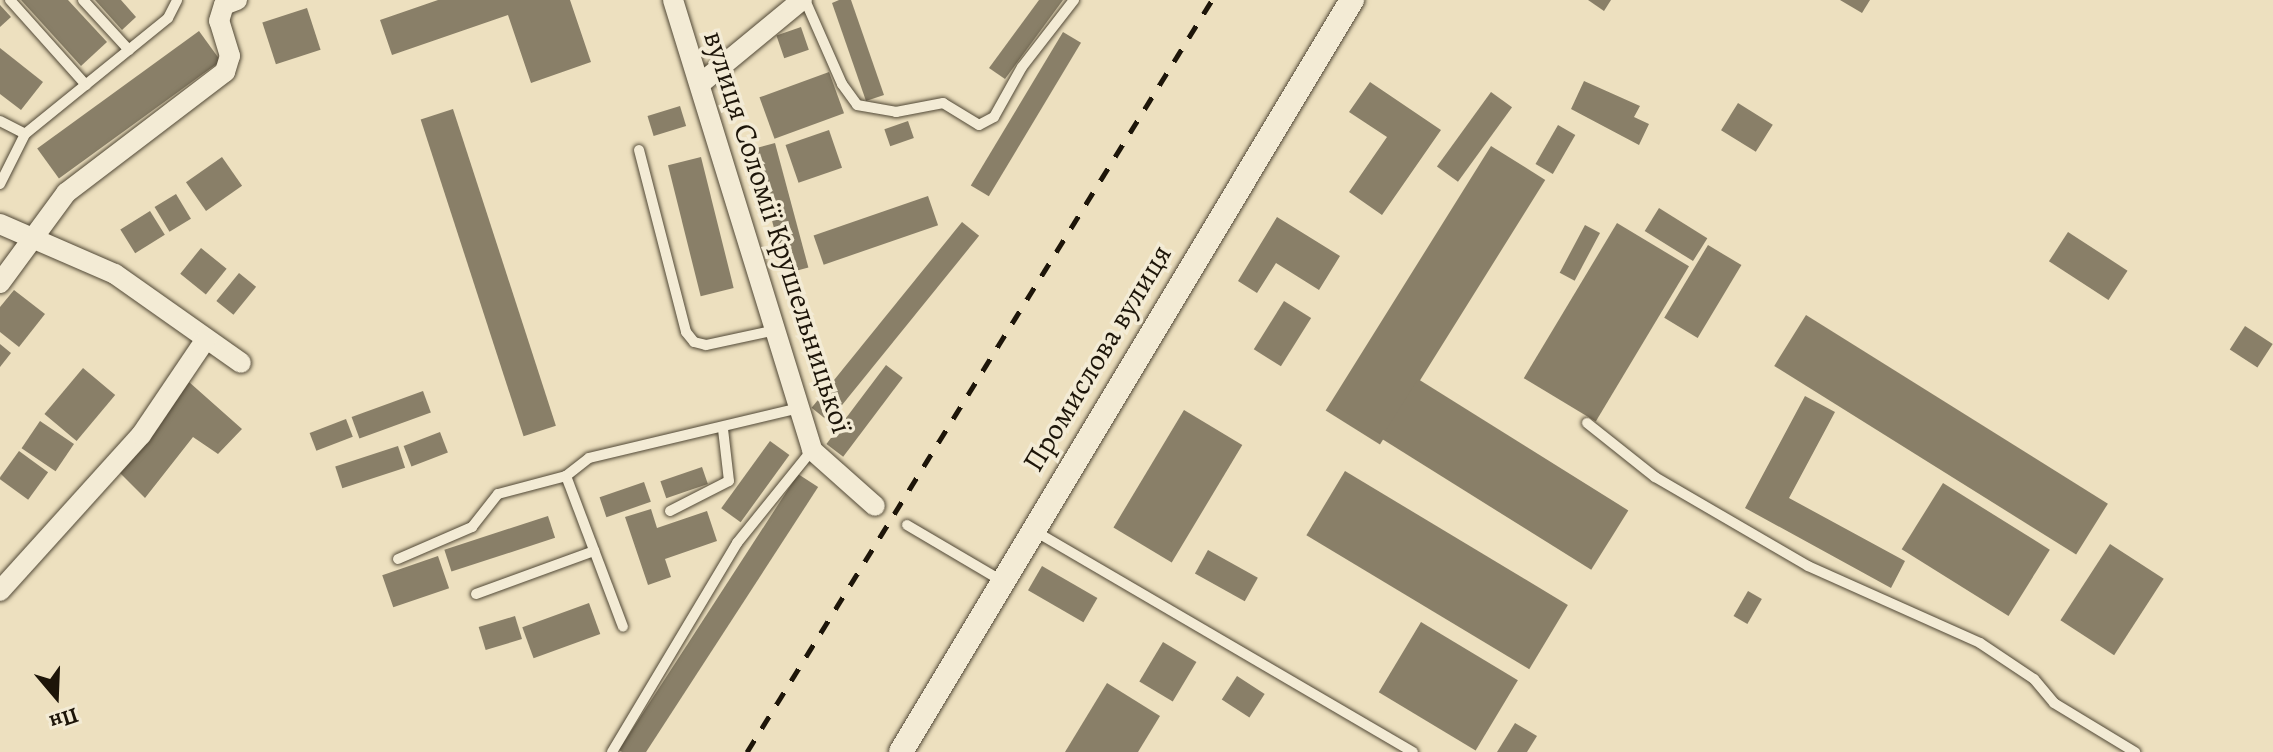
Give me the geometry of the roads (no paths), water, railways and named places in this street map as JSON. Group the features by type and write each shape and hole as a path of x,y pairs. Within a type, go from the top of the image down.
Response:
{"street":[{"path":"0,283 31,235 66,193 225,72 230,56 219,21 224,5 237,0"},
{"name":"вулиця Соломії Крушельницької","path":"673,0 812,450 875,506"},
{"path":"700,84 804,0"},
{"name":"Промислова вулиця","path":"901,752 1031,529 1352,0"},
{"path":"0,224 115,274 241,363"},
{"path":"0,591 141,435 206,339"}],"lane":[{"path":"10,0 86,85"},
{"path":"83,0 129,50"},
{"path":"0,184 25,134 177,9 177,0"},
{"path":"804,0 842,84 857,105 896,112 943,103 979,125 994,117 1022,67 1074,0"},
{"path":"0,121 25,134"},
{"path":"639,150 686,332 694,342 706,345 776,330"},
{"path":"398,559 472,527 498,494 566,476 589,458 723,429 801,407"},
{"path":"1587,423 1655,477 1808,566 1980,643 2034,679 2054,703 2135,752"},
{"path":"670,511 729,481 723,429"},
{"path":"612,752 737,543 812,450"},
{"path":"566,476 623,627"},
{"path":"907,525 1002,581"},
{"path":"1031,529 1413,752"},
{"path":"476,594 594,551"}],"railway":[{"path":"747,752 1212,0"}]}
